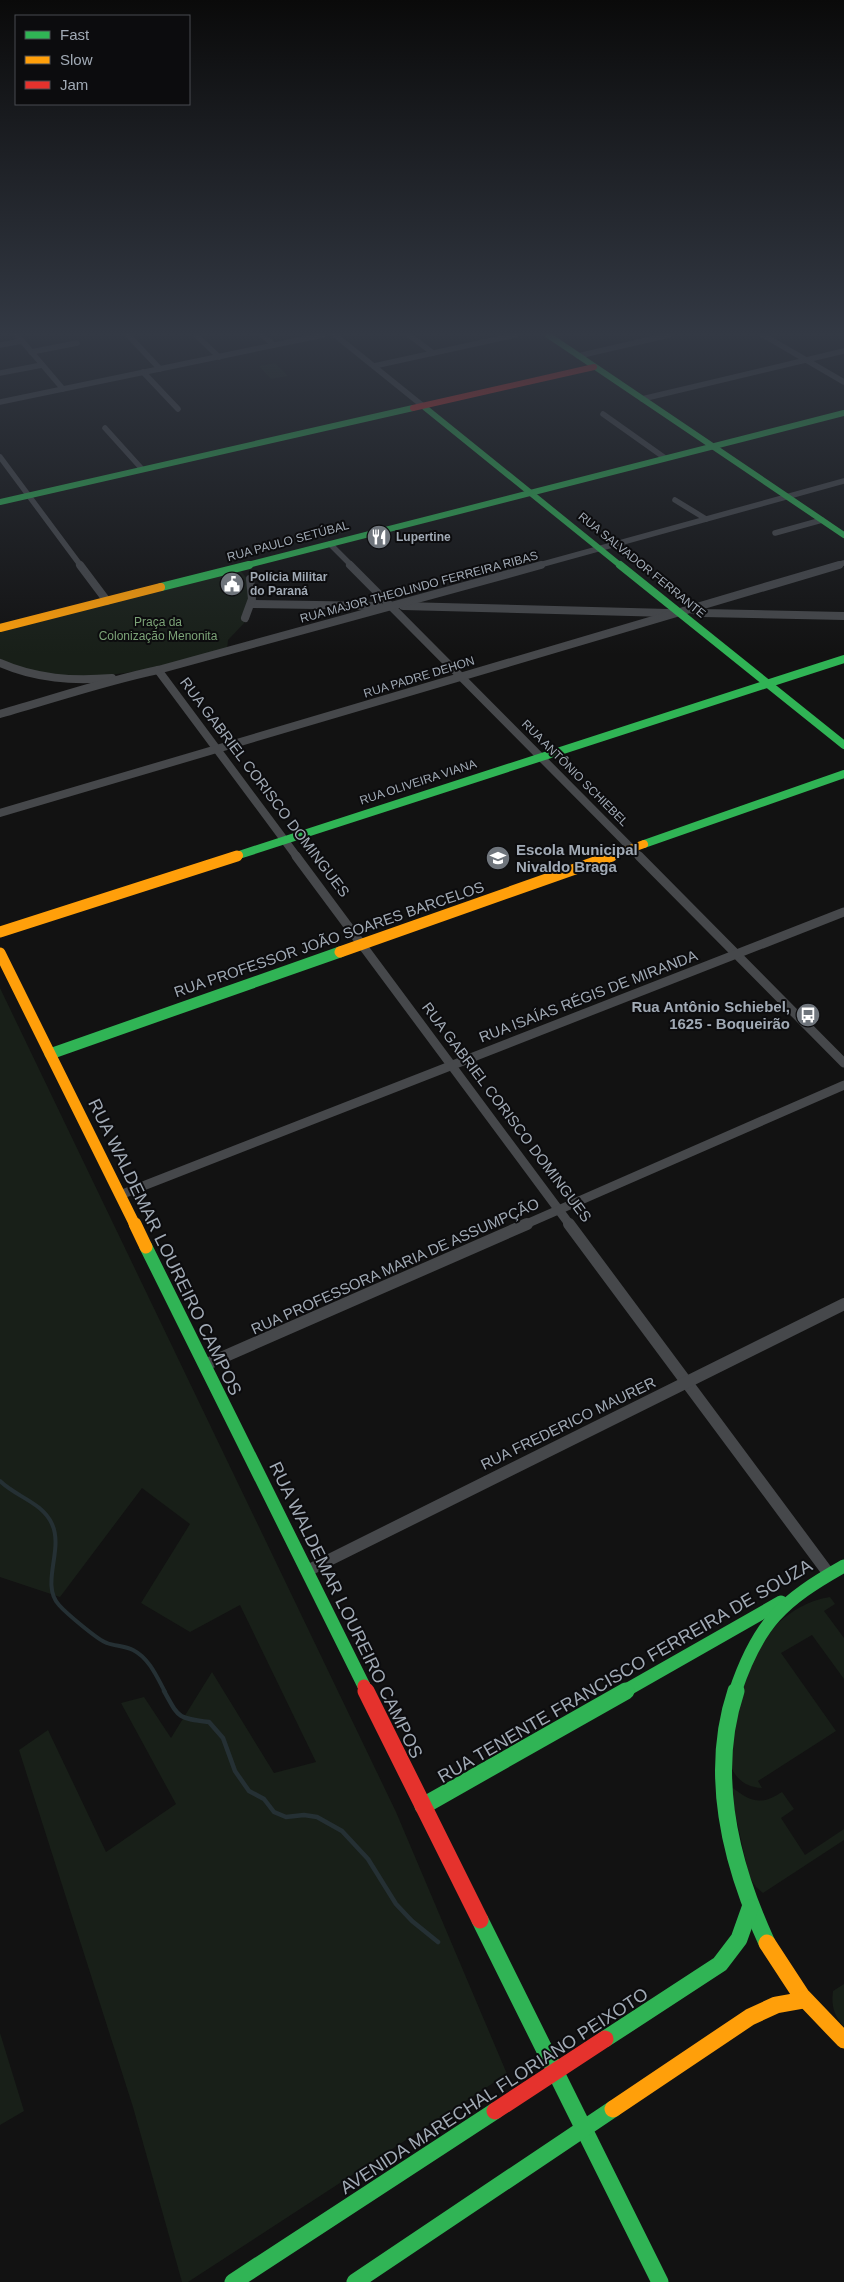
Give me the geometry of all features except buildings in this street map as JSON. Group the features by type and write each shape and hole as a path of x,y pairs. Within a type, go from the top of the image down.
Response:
{"main road":[{"path":"0,502 265,441"},
{"name":"RUA SALVADOR FERRANTE","path":"467,441 844,745"},
{"path":"705,441 844,535"},
{"name":"RUA PAULO SETÚBAL","path":"0,628 730,441"},
{"name":"RUA OLIVEIRA VIANA","path":"0,932 844,659"},
{"name":"RUA PROFESSOR JOÃO SOARES BARCELOS","path":"50,1054 844,774"},
{"name":"RUA WALDEMAR LOUREIRO CAMPOS","path":"0,953 660,2282"},
{"name":"RUA TENENTE FRANCISCO FERREIRA DE SOUZA","path":"423,1806 844,1566"},
{"path":"829,1574 785,1604 772,1616 745,1660 731,1698 724,1740 724,1790 734,1849 750,1908 776,1960 804,2000 844,2040"},
{"name":"AVENIDA MARECHAL FLORIANO PEIXOTO","path":"233,2282 720,1964 732,1952 742,1935 750,1908"},
{"path":"355,2282 750,2017 768,2007 784,2002 804,2000"}],"street":[{"path":"117,441 142,469"},
{"path":"642,441 665,458"},
{"path":"0,457 107,601"},
{"name":"RUA MAJOR THEOLINDO FERREIRA RIBAS","path":"0,714 93,688 119,678 158,670 844,481"},
{"path":"676,500 706,520"},
{"path":"774,533 822,520"},
{"name":"RUA ANTÔNIO SCHIEBEL","path":"330,544 844,1062"},
{"name":"RUA PADRE DEHON","path":"0,813 844,563"},
{"path":"245,618 252,604 250,579"},
{"path":"252,604 844,616"},
{"path":"2,666 30,674 51,677 74,679 119,678"},
{"name":"RUA GABRIEL CORISCO DOMINGUES","path":"158,670 829,1574"},
{"name":"RUA ISAÍAS RÉGIS DE MIRANDA","path":"120,1195 844,912"},
{"name":"RUA PROFESSORA MARIA DE ASSUMPÇÃO","path":"205,1365 844,1085"},
{"name":"RUA FREDERICO MAURER","path":"307,1571 844,1304"}],"green space":[{"name":"Praça da Colonização Menonita","path":"240,570 248,580 250,587 246,621 228,640 227,649 142,670 84,677 27,670 0,659 0,631"},
{"path":"0,988 396,1812 507,2074 188,2282 182,2282 133,2107 19,1750 48,1730 106,1852 176,1804 121,1703 144,1697 171,1738 212,1672 274,1773 316,1762 240,1605 190,1632 141,1603 190,1524 142,1488 60,1597 0,1577"},
{"path":"830,1597 835,1604 824,1611 844,1638 844,1679 812,1635 781,1653 836,1731 758,1781 762,1788 753,1787 745,1783 734,1772 730,1765 727,1748 728,1736 745,1681 765,1639 784,1618 806,1604"},
{"path":"729,1785 749,1798 761,1801 782,1792 794,1809 781,1818 805,1855 844,1829 844,1840 763,1893 756,1887 749,1876"},
{"path":"844,1984 844,2027 836,2015 832,2001 833,1991"},
{"path":"0,2033 24,2111 0,2125"}],"waterway":[{"path":"0,1481 6,1487 42,1510 52,1524 55,1534 52,1587 54,1597 59,1605 103,1641 139,1653 152,1668 165,1692"},
{"path":"164,1691 176,1712 180,1715 185,1718 209,1722 223,1738 235,1771 249,1791 264,1799 274,1812 286,1817 304,1815 317,1817 342,1831 368,1859 396,1904 412,1921 438,1942"}],"traffic: fast":[{"path":"0,502 266,441"},
{"path":"467,441 844,745"},
{"path":"706,441 844,535"},
{"path":"161,587 732,441"},
{"path":"239,855 844,659"},
{"path":"644,844 844,774"},
{"path":"50,1054 340,952"},
{"path":"146,1247 364,1686"},
{"path":"767,1943 752,1911 740,1877 731,1843 725,1807 723,1772 726,1736 732,1702 749,1654 759,1634 768,1622 798,1594 844,1566"},
{"path":"423,1806 781,1602"},
{"path":"605,2039 720,1964 739,1939 750,1908"},
{"path":"480,1920 660,2282"},
{"path":"355,2282 613,2109"},
{"path":"233,2282 495,2111"}],"traffic: slow":[{"path":"0,628 161,587"},
{"path":"340,952 644,844"},
{"path":"0,932 239,855"},
{"path":"0,953 146,1247"},
{"path":"767,1943 801,1995 844,2040"},
{"path":"613,2109 750,2017 776,2005 804,2000"}],"traffic: jam":[{"path":"364,1686 480,1920"},
{"path":"495,2111 605,2039"}],"place":[{"name":"Lupertine","path":"379,537"},
{"name":"Polícia Militar do Paraná","path":"232,584"},
{"name":"Escola Municipal Nivaldo Braga","path":"498,858"},
{"name":"Rua Antônio Schiebel, 1625 - Boqueirão","path":"808,1015"}]}
